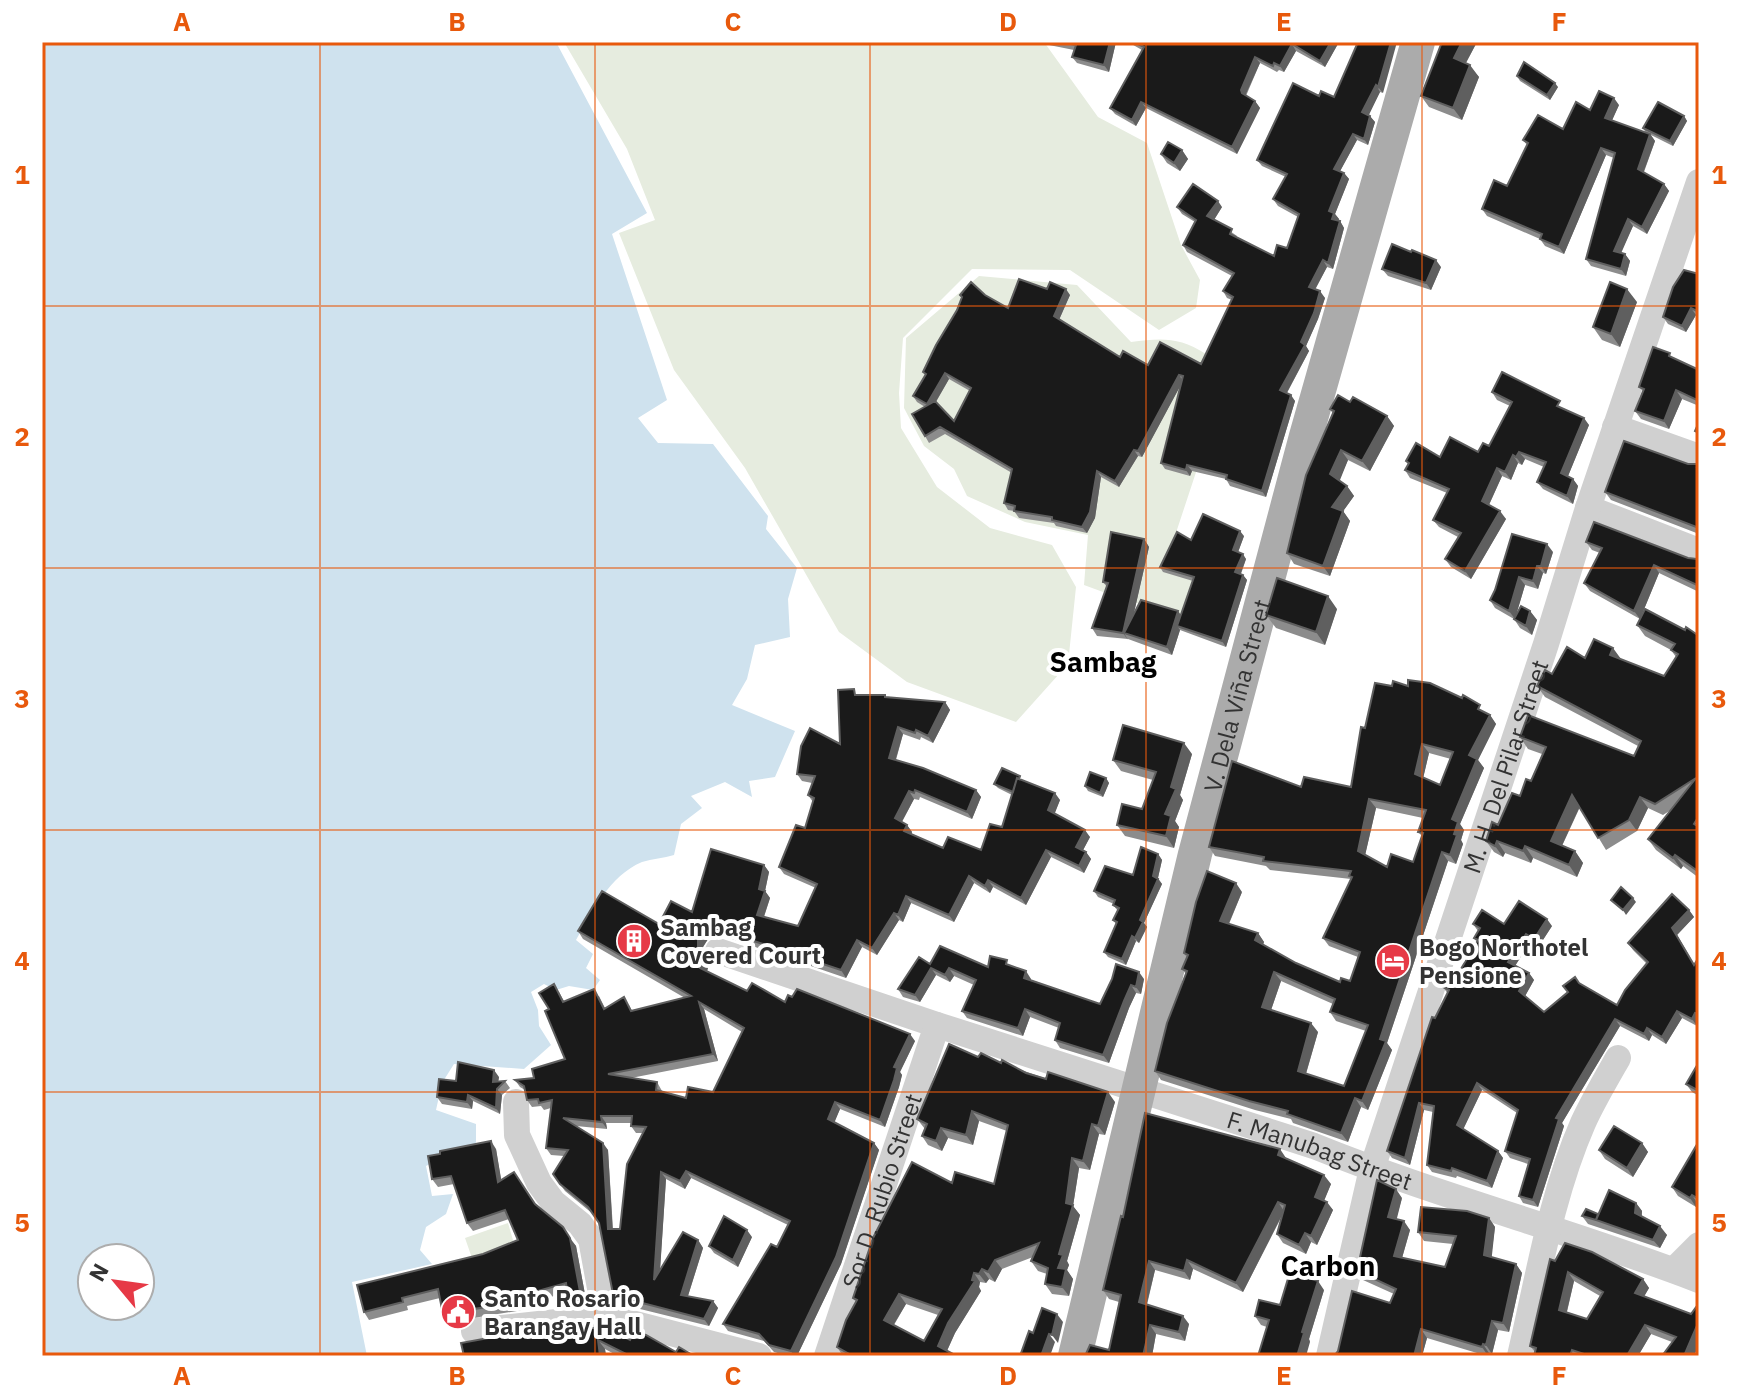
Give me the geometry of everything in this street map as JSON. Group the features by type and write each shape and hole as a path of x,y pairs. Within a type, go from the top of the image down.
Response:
{"main road":[{"name":"V. Dela Viña Street","path":"1075,1356 1195,854 1269,572 1418,42"}],"street":[{"name":"M. H. Del Pilar Street","path":"1329,1356 1372,1169 1588,508 1699,182"},
{"path":"1615,427 1699,457"},
{"path":"1588,508 1699,551"},
{"name":"F. Manubag Street","path":"718,951 1314,1146 1372,1169 1550,1226 1699,1280"},
{"name":"Sor D. Rubio Street","path":"827,1356 937,1025"},
{"path":"1520,1356 1550,1226 1583,1124 1618,1058"},
{"path":"516,1102 517,1135 539,1183 553,1202 580,1224 591,1239 606,1321"},
{"path":"1674,1270 1699,1245"},
{"path":"474,1331 566,1321 628,1322 759,1356"}],"shaded area":[{"path":"564,42 1044,42 1098,117 1147,143 1181,245 1200,280 1196,308 1159,330 1070,270 972,269 903,338 899,393 901,428 937,487 990,528 1052,545 1076,587 1068,664 1016,722 907,682 839,632 745,468 674,370 619,233 655,220 627,149"},
{"path":"979,276 1077,285 1131,342 1170,340 1187,344 1206,354 1203,451 1168,557 1231,577 1220,626 1122,599 1084,585 1088,535 1025,522 967,496 954,469 924,446 904,408 906,338"},
{"path":"508,1223 515,1247 473,1261 465,1238"}],"water":[{"path":"42,42 556,42 647,213 612,234 667,400 638,418 658,443 713,444 768,516 766,529 797,568 788,599 790,637 755,645 747,679 732,705 795,731 775,777 749,781 752,797 725,782 691,796 702,808 681,824 674,855 642,862 611,885 576,940 593,954 586,968 600,980 593,990 569,986 556,990 544,984 531,992 538,1010 539,1026 551,1045 524,1069 454,1064 442,1083 436,1110 476,1124 476,1148 447,1155 426,1166 432,1196 453,1194 446,1214 426,1227 420,1250 432,1264 352,1282 367,1356 42,1356"}],"building":[{"path":"1061,42 1110,42 1104,65 1072,57 1076,45"},
{"path":"1134,42 1331,42 1320,61 1292,44 1280,66 1255,57 1241,90 1255,101 1232,147 1141,102 1132,120 1110,108 1144,47"},
{"path":"1358,42 1391,42 1378,87 1376,85 1362,112 1370,116 1364,139 1353,134 1334,169 1344,173 1329,211 1334,213 1332,219 1340,221 1328,263 1323,260 1309,287 1320,291 1301,342 1305,345 1280,390 1291,395 1262,491 1226,479 1227,475 1187,465 1186,470 1161,463 1183,376 1179,375 1138,451 1134,450 1115,481 1097,471 1090,512 1082,527 1052,520 1052,517 1014,511 1015,506 1004,503 1012,469 940,427 925,436 912,414 935,401 954,421 971,388 945,373 927,404 913,396 926,374 923,372 936,345 957,310 960,295 971,282 985,295 1008,308 1019,279 1047,289 1050,282 1066,289 1054,316 1120,357 1123,351 1148,365 1160,342 1201,364 1233,297 1223,291 1234,273 1183,245 1196,220 1177,207 1193,184 1218,201 1207,216 1232,229 1230,234 1274,256 1277,245 1287,248 1299,214 1273,199 1287,174 1257,160 1293,83 1319,96 1321,91 1334,97"},
{"path":"1442,42 1462,42 1454,58 1470,65 1453,108 1421,96"},
{"path":"1524,62 1555,83 1547,95 1517,76"},
{"path":"1599,91 1614,98 1605,118 1650,134 1638,169 1664,184 1642,227 1628,219 1614,251 1625,254 1621,269 1586,259 1615,153 1601,148 1559,247 1540,239 1542,234 1482,209 1494,180 1507,186 1528,143 1523,140 1538,115 1563,129 1576,102 1590,110"},
{"path":"1658,102 1684,116 1670,141 1643,128"},
{"path":"1168,142 1182,150 1174,163 1161,154"},
{"path":"1392,244 1436,260 1426,283 1382,269"},
{"path":"1684,270 1699,274 1699,312 1691,308 1682,326 1663,317 1673,287"},
{"path":"1610,282 1627,289 1611,334 1593,327"},
{"path":"1653,347 1699,370 1699,401 1676,390 1664,421 1635,411 1644,389 1639,387"},
{"path":"1502,372 1560,401 1557,406 1584,418 1561,473 1573,479 1567,496 1537,482 1546,462 1519,452 1516,457 1513,455 1505,472 1497,468 1482,501 1500,511 1465,571 1445,559 1461,533 1433,520 1449,489 1405,470 1409,463 1406,461 1416,443 1440,457 1450,437 1478,452 1483,443 1489,446 1512,402 1492,392"},
{"path":"1338,395 1350,402 1353,397 1387,416 1362,461 1341,450 1330,474 1347,486 1332,507 1343,511 1323,566 1287,553 1306,475"},
{"path":"1624,441 1688,464 1699,464 1699,528 1605,492"},
{"path":"1203,514 1240,531 1233,550 1243,554 1235,572 1243,575 1222,641 1177,626 1194,577 1160,567 1177,532 1191,540"},
{"path":"1594,522 1688,558 1699,557 1699,586 1654,565 1634,611 1584,583 1602,548 1586,542"},
{"path":"1111,532 1144,539 1123,633 1092,628 1108,583 1103,582"},
{"path":"1512,534 1547,544 1533,581 1519,577 1509,611 1490,600"},
{"path":"1277,578 1328,596 1316,632 1266,615"},
{"path":"1141,600 1178,611 1167,647 1124,633"},
{"path":"1521,606 1530,611 1526,626 1514,619"},
{"path":"1645,609 1699,636 1699,816 1694,824 1699,827 1699,872 1648,839 1696,778 1655,804 1640,797 1629,820 1598,838 1572,795 1551,841 1575,851 1569,865 1525,846 1523,851 1497,841 1495,846 1486,841 1492,822 1498,825 1512,793 1520,796 1526,779 1531,781 1546,747 1520,737 1528,715 1634,756 1641,741 1537,686 1545,670 1552,674 1567,647 1585,658 1594,639 1613,648 1610,655 1664,676 1678,654 1671,650 1675,644 1637,625"},
{"path":"1408,680 1430,683 1462,698 1463,695 1490,715 1469,755 1477,759 1452,819 1458,822 1454,834 1457,835 1450,855 1442,852 1380,1039 1386,1041 1362,1101 1355,1098 1341,1133 1287,1114 1288,1111 1155,1071 1167,1023 1187,971 1182,969 1188,955 1184,953 1207,871 1236,883 1220,921 1258,933 1255,940 1296,963 1340,982 1341,978 1350,981 1360,952 1323,938 1352,877 1349,876 1351,871 1263,861 1264,857 1209,847 1232,761 1301,787 1304,777 1351,787 1361,727 1365,728 1375,683 1392,686 1393,681 1408,686","holes":["1422,744 1453,752 1440,785 1415,774","1369,799 1426,810 1418,832 1423,833 1413,862 1391,854 1387,867 1358,851","1274,972 1335,999 1330,1012 1368,1025 1344,1086 1298,1071 1311,1023 1262,1007"]},
{"path":"854,689 855,695 945,702 928,736 898,727 889,758 976,790 967,812 915,790 914,793 909,791 895,818 907,825 904,831 943,848 948,837 981,850 990,824 1002,827 1017,778 1055,793 1048,810 1085,830 1076,847 1086,852 1079,866 1046,850 1021,898 988,880 985,886 969,876 949,915 906,896 898,915 894,913 872,948 857,940 841,970 718,929 703,931 698,939 698,948 704,956 700,968 747,991 752,983 785,1002 788,995 792,997 797,989 910,1034 894,1067 897,1068 894,1080 880,1120 835,1102 828,1119 874,1143 836,1257 791,1351 769,1345 759,1334 723,1324 771,1244 777,1247 790,1221 686,1171 680,1181 661,1172 654,1280 683,1232 698,1240 681,1295 713,1301 704,1319 627,1299 614,1299 599,1223 588,1207 560,1184 553,1174 568,1150 546,1148 552,1100 539,1103 538,1099 527,1100 524,1086 515,1080 534,1078 532,1069 565,1059 545,1011 549,1009 539,993 554,984 563,1002 594,989 604,1009 624,997 631,1011 691,996 578,931 602,891 659,924 671,901 692,912 711,849 764,865 759,889 765,891 757,915 798,926 817,884 779,867 796,825 805,828 814,798 808,795 815,776 797,774 801,746 810,728 840,744 838,690","holes":["699,1002 744,1028 713,1092 688,1087 686,1098 656,1090 657,1082 608,1074 713,1054","601,1116 632,1116 631,1126 646,1127 627,1164 620,1229 608,1229 603,1143 563,1118 602,1122"]},
{"path":"1123,725 1184,743 1171,787 1176,789 1165,814 1171,816 1166,836 1117,825 1122,804 1142,809 1156,772 1113,760"},
{"path":"1002,768 1020,776 1013,792 994,784"},
{"path":"1090,772 1106,778 1100,793 1085,786"},
{"path":"1141,847 1158,854 1153,876 1158,879 1140,920 1143,922 1135,938 1132,936 1122,959 1104,952 1117,922 1113,920 1119,908 1113,905 1115,900 1094,891 1105,866 1133,875"},
{"path":"1621,887 1633,898 1623,910 1611,900"},
{"path":"1672,894 1689,910 1672,928 1694,965 1699,957 1699,1014 1695,1013 1692,1019 1677,1011 1662,1037 1647,1028 1644,1034 1615,1019 1556,1118 1559,1119 1533,1200 1519,1196 1530,1159 1505,1151 1518,1110 1477,1083 1457,1125 1498,1151 1487,1181 1452,1168 1451,1171 1427,1165 1434,1106 1419,1103 1405,1158 1387,1151 1432,1017 1435,1018 1449,990 1443,987 1451,970 1458,974 1478,940 1474,938 1480,928 1473,924 1482,910 1504,924 1519,901 1547,919 1534,939 1526,934 1508,962 1529,973 1519,991 1544,1012 1568,992 1563,986 1575,977 1579,983 1617,1005 1648,962 1628,943"},
{"path":"940,946 988,967 990,956 1007,960 1006,964 1026,971 1024,978 1100,1004 1116,964 1139,972 1136,987 1131,985 1103,1055 1055,1040 1060,1023 1025,1009 1018,1028 962,1011 976,980 949,968 945,975 931,968 915,995 898,989 919,957 930,964"},
{"path":"949,1044 978,1057 981,1053 1001,1063 1002,1060 1026,1073 1046,1079 1048,1072 1108,1092 1098,1126 1092,1124 1083,1161 1072,1158 1066,1203 1073,1205 1059,1254 1063,1255 1058,1268 1066,1269 1062,1287 1045,1284 1048,1268 1031,1261 1039,1243 995,1260 988,1272 982,1269 979,1274 974,1273 972,1280 975,1281 948,1323 938,1346 954,1356 853,1356 837,1347 857,1300 853,1298 873,1238 912,1162 952,1183 955,1172 994,1184 1008,1125 972,1111 966,1135 941,1128 936,1141 922,1136 927,1124 917,1119","holes":["899,1294 942,1309 924,1341 884,1320"]},
{"path":"458,1062 494,1070 493,1082 505,1081 497,1089 496,1108 468,1095 467,1102 437,1097 439,1079 456,1081"},
{"path":"1699,1062 1699,1091 1686,1084"},
{"path":"1145,1113 1280,1149 1278,1155 1324,1175 1315,1197 1327,1202 1311,1236 1305,1233 1299,1245 1277,1234 1285,1205 1278,1202 1236,1283 1187,1260 1184,1271 1149,1261 1139,1302 1183,1316 1179,1332 1150,1325 1143,1356 1085,1356 1090,1345 1109,1350 1121,1295 1103,1290 1123,1217"},
{"path":"1614,1126 1642,1143 1627,1168 1599,1150"},
{"path":"491,1141 498,1182 514,1172 535,1204 563,1227 570,1238 581,1297 568,1296 566,1283 538,1291 529,1289 522,1296 523,1301 443,1314 438,1289 364,1312 357,1285 483,1254 518,1240 505,1210 467,1223 451,1176 432,1179 428,1156"},
{"path":"1699,1141 1699,1199 1692,1195 1690,1198 1672,1187"},
{"path":"1377,1180 1396,1189 1388,1217 1404,1221 1394,1256 1445,1267 1456,1236 1418,1232 1421,1207 1467,1211 1489,1218 1484,1255 1516,1264 1503,1323 1492,1321 1486,1345 1482,1347 1421,1329 1414,1356 1334,1356 1338,1351 1352,1291 1390,1303 1396,1289 1357,1271"},
{"path":"1609,1190 1636,1203 1635,1213 1660,1226 1653,1240 1596,1220"},
{"path":"1586,1209 1598,1214 1596,1220 1582,1216"},
{"path":"724,1216 747,1230 733,1260 709,1246"},
{"path":"1565,1243 1592,1252 1643,1279 1635,1293 1691,1314 1699,1303 1699,1321 1684,1356 1662,1356 1676,1337 1645,1325 1628,1354 1631,1356 1590,1356 1572,1350 1570,1356 1534,1356 1536,1348 1530,1346 1550,1259 1555,1261","holes":["1568,1272 1603,1292 1587,1319 1559,1310"]},
{"path":"1290,1272 1318,1281 1297,1356 1258,1356 1269,1320 1255,1316 1259,1300 1280,1305"},
{"path":"1042,1308 1057,1314 1052,1335 1049,1334 1041,1356 1020,1356 1029,1331 1033,1333"},
{"path":"554,1328 607,1328 630,1340 634,1332 646,1335 676,1352 679,1347 694,1356 630,1356 598,1340 600,1356 464,1356 461,1343 493,1335"}],"place":[{"name":"Sambag Covered Court","path":"634,941"},
{"name":"Bogo Northotel Pensione","path":"1393,961"},
{"name":"Santo Rosario Barangay Hall","path":"458,1312"}],"district":[{"name":"Sambag","path":"1103,661"},
{"name":"Carbon","path":"1328,1265"}]}
